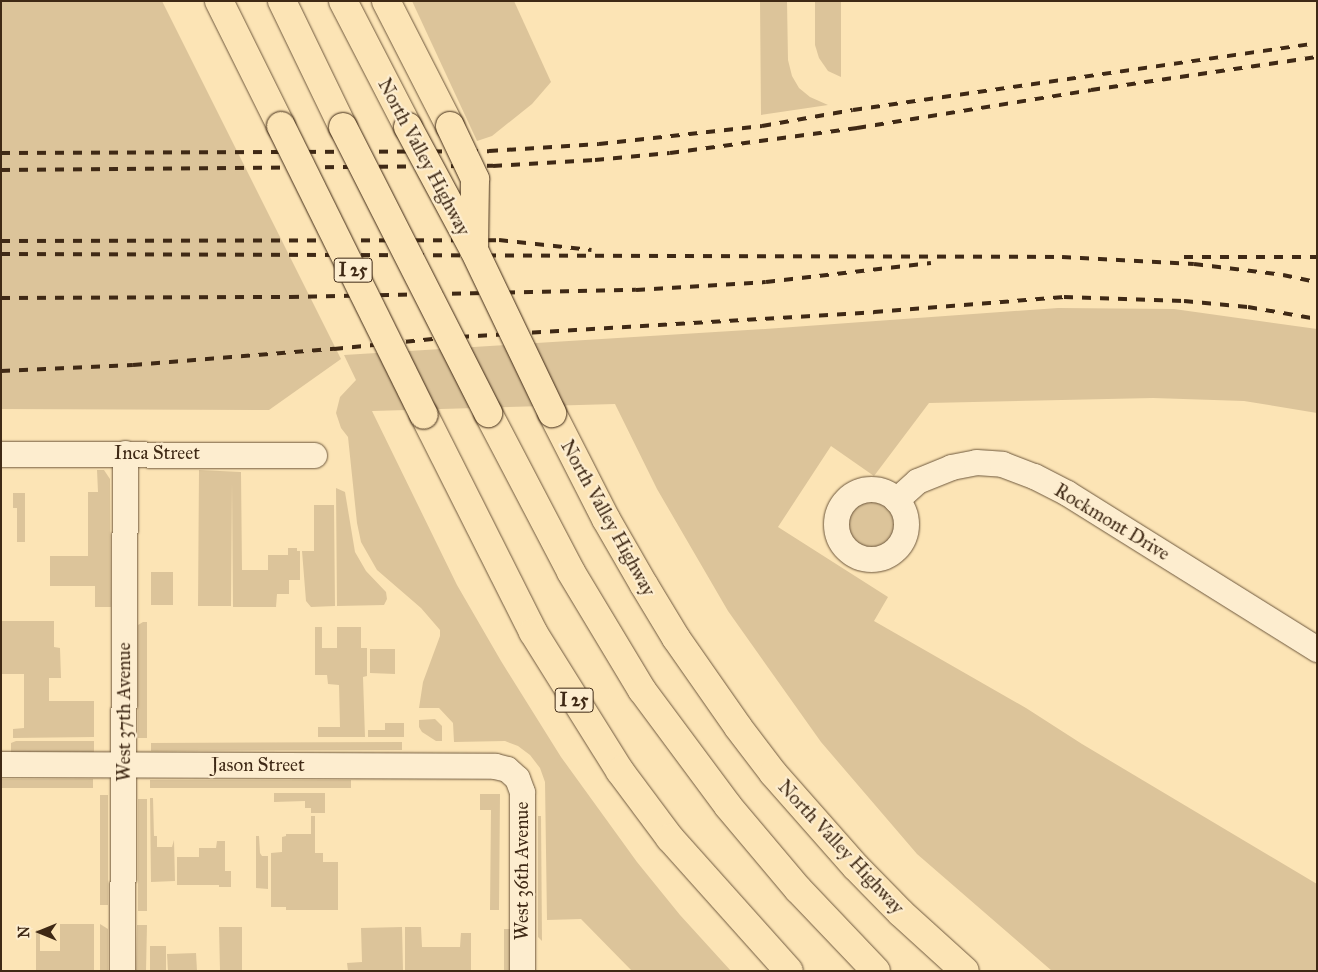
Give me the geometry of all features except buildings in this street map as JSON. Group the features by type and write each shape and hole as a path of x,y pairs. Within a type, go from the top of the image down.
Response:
{"highway":[{"name":"I 25","path":"219,1 533,632 620,771 670,838 789,971"},
{"path":"282,1 343,127 571,572 642,690 728,806 798,889 876,971"},
{"name":"North Valley Highway","path":"344,1 408,127 474,250 552,413 606,519 676,638 738,727 773,773 856,867 901,913 965,971"},
{"path":"386,1 450,126 475,180 474,250"}],"street":[{"name":"West 37th Avenue","path":"122,971 125,453"},
{"name":"Inca Street","path":"1,454 314,455"},
{"name":"Rockmont Drive","path":"896,500 917,481 950,467 976,462 1002,464 1034,476 1067,493 1317,649"},
{"name":"Jason Street","path":"1,764 495,766 512,773"},
{"name":"West 36th Avenue","path":"512,773 522,792 522,971"}],"shaded area":[{"path":"1,1 162,1 341,359 269,410 1,409"},
{"path":"412,1 514,1 551,82 532,104 492,136 477,141"},
{"path":"760,1 787,1 788,60 792,76 799,88 810,97 828,105 761,115"},
{"path":"815,1 841,1 841,77 828,71 819,58 815,45"},
{"path":"1058,308 1174,309 1317,329 1317,413 1244,401 1153,398 929,403 874,476 831,446 778,527 888,597 874,621 1026,708 1082,744 1317,884 1317,971 1052,971 917,854 821,742 728,611 657,489 615,404 372,411 457,585 501,661 561,757 637,862 680,915 731,971 632,971 581,919 547,920 545,782 540,768 530,755 518,746 505,741 454,742 453,723 439,708 419,708 423,682 440,636 440,630 421,608 377,570 361,542 357,523 348,437 341,428 336,413 340,397 356,380 344,355 765,329"},
{"path":"97,470 104,470 110,479 111,607 95,607 95,586 50,586 50,556 88,556 88,492 98,492"},
{"path":"199,470 241,472 242,570 268,570 268,555 288,555 288,548 297,548 297,551 300,551 300,580 289,580 289,594 277,594 276,607 233,607 232,482 231,606 198,606"},
{"path":"336,488 345,492 355,552 366,571 386,592 387,599 384,605 337,606"},
{"path":"13,493 25,493 25,542 17,542 17,508 13,508"},
{"path":"871,502 884,506 890,512 894,525 890,538 884,544 871,548 858,544 852,538 848,525 852,512 858,506"},
{"path":"314,505 334,505 335,606 311,607 306,601 302,551 314,551"},
{"path":"151,572 173,572 173,605 151,605"},
{"path":"1,621 54,621 54,647 60,648 61,678 49,678 49,701 94,701 94,737 13,738 13,729 24,728 24,674 1,674"},
{"path":"147,622 147,738 138,738 138,625"},
{"path":"315,627 322,627 322,648 337,648 337,627 361,627 361,648 367,648 367,676 363,677 365,737 318,737 318,727 340,727 339,685 328,684 327,675 315,675"},
{"path":"370,649 395,649 395,674 370,673"},
{"path":"435,719 442,726 442,741 436,741 422,732 419,727 419,720"},
{"path":"385,723 404,723 404,737 368,737 368,730 385,730"},
{"path":"16,741 94,741 94,752 11,752 11,743"},
{"path":"402,742 402,750 151,751 151,743"},
{"path":"1,779 93,779 93,788 1,788"},
{"path":"150,780 351,780 351,788 150,788"},
{"path":"274,793 325,793 325,813 311,813 311,808 305,808 305,801 274,802"},
{"path":"480,794 500,794 499,910 490,910 491,810 480,810"},
{"path":"100,795 108,795 108,905 100,905"},
{"path":"150,798 153,798 154,836 157,836 157,847 172,847 174,840 175,881 151,882"},
{"path":"138,799 147,799 147,911 138,911"},
{"path":"311,816 315,816 315,853 323,853 323,862 338,862 338,910 286,910 286,907 271,907 271,853 282,852 282,837 286,836 286,834 311,834"},
{"path":"538,816 541,816 542,941 538,937"},
{"path":"256,836 259,836 260,853 262,856 268,856 268,889 256,888"},
{"path":"217,841 225,841 225,871 231,871 231,887 219,887 219,885 177,885 177,857 199,857 199,848 216,848"},
{"path":"60,924 94,924 94,971 36,971 36,930 40,930 40,951 60,951"},
{"path":"100,924 108,929 108,971 100,971"},
{"path":"137,925 147,925 146,971 136,971"},
{"path":"219,927 242,927 242,971 220,971"},
{"path":"402,927 403,971 348,971 347,963 362,962 361,928"},
{"path":"405,927 421,927 422,947 460,947 461,933 471,933 471,971 405,971"},
{"path":"504,929 511,929 511,971 504,971"},
{"path":"150,946 166,946 166,971 150,971"},
{"path":"196,953 197,971 168,971 167,954"}],"railway":[{"path":"1,153 489,151 599,144 762,126 853,110 1317,43"},
{"path":"1,170 493,166 595,160 670,153 857,128 1091,90 1317,57"},
{"path":"1,241 499,240 591,250"},
{"path":"1,254 1062,257 1194,264 1283,275 1317,282"},
{"path":"1184,257 1317,257"},
{"path":"1,298 290,297 636,290 766,282 931,263"},
{"path":"1,371 133,365 334,349 442,338 874,312 1064,297 1184,301 1248,307 1317,319"}]}
